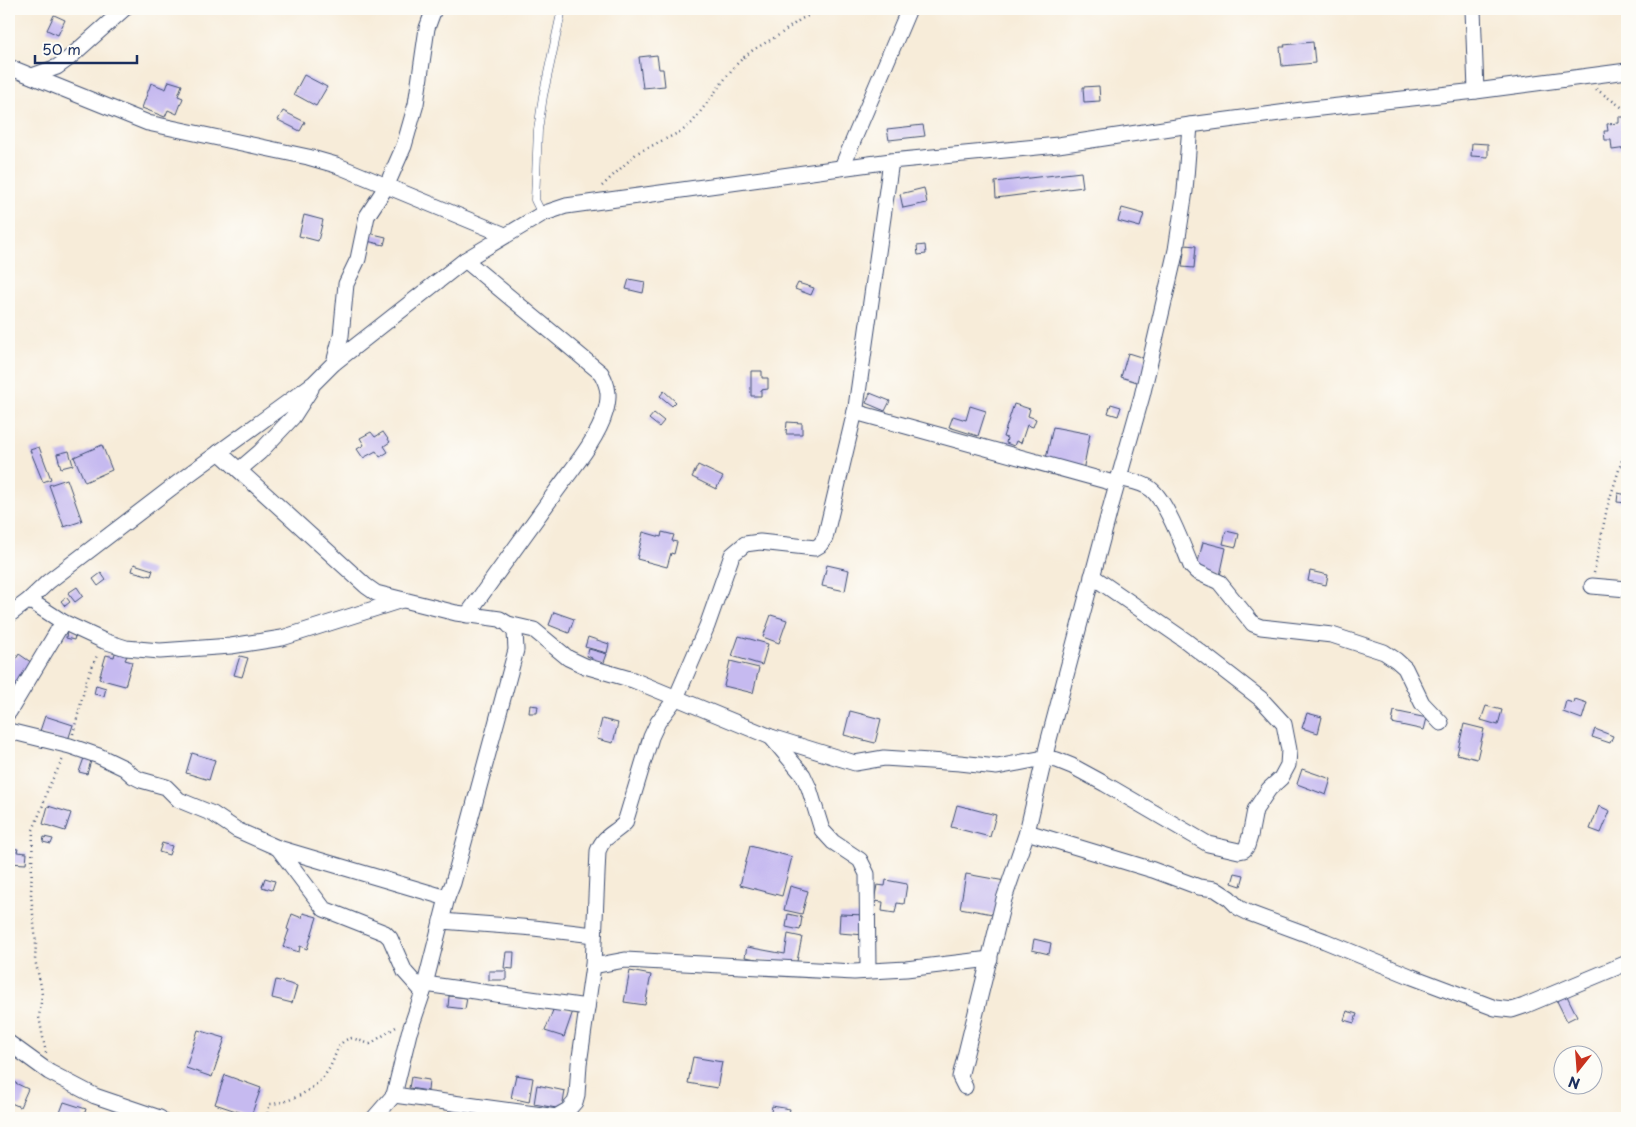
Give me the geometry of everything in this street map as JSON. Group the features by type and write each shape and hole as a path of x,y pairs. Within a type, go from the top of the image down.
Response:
{"street":[{"path":"32,76 57,66 68,59 124,9"},
{"path":"334,363 341,336 346,284 358,259 367,216 386,187 404,146 416,104 427,28 434,9"},
{"path":"427,28 446,9"},
{"path":"842,167 909,9"},
{"path":"1473,9 1476,91"},
{"path":"9,67 148,123 308,157 336,165 505,235"},
{"path":"9,610 29,600 48,582 219,452 314,383 334,363 465,260 542,214 566,206 842,167 1058,146 1190,125 1302,110 1476,91 1627,71"},
{"path":"965,1087 960,1077 1004,899 1028,832 1044,758 1142,396 1176,250 1185,191 1190,125"},
{"path":"394,1095 556,1117 568,1110 575,1102 593,966 598,851 606,837 625,823 651,738 658,722 676,698 707,626 732,555 745,544 760,542 815,548 825,538 855,412 891,161"},
{"path":"465,260 601,372 607,383 609,395 606,412 600,426 576,463 467,615"},
{"path":"239,470 260,452 293,417 314,383"},
{"path":"855,412 1118,481 1140,484 1152,490 1166,510 1192,566 1197,572 1219,582 1254,624 1261,627 1332,635 1384,652 1405,668 1422,703 1441,723"},
{"path":"219,452 376,593 467,615 500,619 515,632 516,650 424,988 409,1033 394,1095 374,1118"},
{"path":"508,624 534,630 568,658 585,666 633,680 771,738 855,763 884,758 960,763 997,768 1044,758 1057,760 1072,766 1208,844 1239,851 1244,850 1248,846 1255,810 1262,798 1281,778 1288,765 1289,750 1284,724 1261,700 1186,641 1092,576"},
{"path":"1592,586 1627,589"},
{"path":"29,600 63,622 104,641 126,648 160,651 231,646 282,638 402,600"},
{"path":"9,712 63,622"},
{"path":"9,730 70,746 107,760 124,768 141,780 166,787 179,800 214,814 237,830 278,848 447,898"},
{"path":"771,738 802,775 809,788 822,830 833,842 860,860 867,874 868,970"},
{"path":"1028,832 1199,886 1215,889 1249,914 1325,941 1495,1008 1512,1010 1524,1006 1627,963"},
{"path":"278,848 324,909 385,933 390,938 405,972 424,988 587,1007"},
{"path":"441,921 534,928 594,935"},
{"path":"593,966 634,960 854,972 906,969 990,959"},
{"path":"9,1043 49,1072 95,1096 160,1118"}],"lane":[{"path":"542,214 535,200 538,130 543,96 562,9"}],"path":[{"path":"591,203 604,183 637,153 682,131 692,123 733,68 743,58 801,19 810,16 817,9"},
{"path":"1577,77 1627,111"},
{"path":"1592,586 1607,508 1627,444"},
{"path":"49,1072 38,1017 42,996 34,960 36,943 31,895 32,830 48,788 70,746 87,679 104,641"},
{"path":"266,1118 270,1104 284,1102 293,1098 324,1077 338,1046 346,1039 352,1038 370,1044 416,1014"},
{"path":"198,1118 223,1110 242,1118"}],"building":[{"path":"54,15 65,20 58,35 47,30"},
{"path":"1313,42 1315,63 1282,66 1280,47"},
{"path":"657,55 659,69 663,69 665,86 643,88 639,57"},
{"path":"304,75 327,87 316,106 294,94"},
{"path":"169,81 182,85 178,96 183,98 177,114 168,110 165,117 142,108 151,83 166,89"},
{"path":"1099,86 1100,101 1084,102 1083,87"},
{"path":"283,111 305,122 300,131 278,120"},
{"path":"1619,117 1627,117 1627,148 1612,150 1611,140 1605,140 1604,131 1608,131 1607,124 1619,123"},
{"path":"923,125 925,136 889,140 887,129"},
{"path":"1472,143 1488,144 1488,157 1471,156"},
{"path":"1081,172 1083,187 996,198 995,182"},
{"path":"924,188 927,203 903,208 900,194"},
{"path":"1122,208 1144,214 1140,227 1118,221"},
{"path":"304,215 323,220 318,241 299,236"},
{"path":"369,233 386,237 384,245 367,241"},
{"path":"925,245 926,254 918,255 917,246"},
{"path":"1185,245 1196,246 1194,268 1182,267"},
{"path":"629,279 645,282 643,293 626,289"},
{"path":"798,283 814,288 811,295 795,289"},
{"path":"1128,353 1147,359 1140,383 1121,377"},
{"path":"751,371 762,371 762,378 768,378 768,389 761,390 761,396 751,396"},
{"path":"664,391 676,402 672,406 660,396"},
{"path":"870,393 890,401 885,411 866,403"},
{"path":"1014,404 1030,409 1028,416 1036,419 1033,427 1027,425 1021,443 1016,441 1014,446 1006,443 1007,438 1003,437"},
{"path":"1111,404 1121,407 1118,416 1108,413"},
{"path":"970,406 986,411 978,436 949,427 953,416 966,420"},
{"path":"654,413 664,421 659,427 649,419"},
{"path":"787,422 802,423 802,434 786,434"},
{"path":"1053,427 1090,434 1083,471 1045,463"},
{"path":"371,432 375,437 383,432 390,442 384,446 388,452 380,457 376,451 363,458 357,449 364,445 360,438"},
{"path":"102,445 112,470 85,482 74,457"},
{"path":"39,447 51,479 43,482 30,450"},
{"path":"69,451 73,465 61,468 57,454"},
{"path":"698,465 723,477 716,489 692,477"},
{"path":"67,479 82,521 64,527 49,485"},
{"path":"1618,493 1627,495 1627,503 1617,502"},
{"path":"1226,531 1239,534 1236,547 1223,544"},
{"path":"643,532 661,537 662,532 674,535 672,541 677,542 674,554 671,553 667,567 637,559"},
{"path":"1203,542 1226,548 1220,576 1196,570"},
{"path":"134,564 153,570 151,576 132,571"},
{"path":"827,565 849,570 845,591 822,586"},
{"path":"1310,571 1328,575 1326,585 1308,581"},
{"path":"101,573 106,580 98,586 93,579"},
{"path":"77,587 83,596 75,602 68,593"},
{"path":"66,597 70,602 65,606 61,601"},
{"path":"554,612 574,619 569,633 549,625"},
{"path":"771,615 787,620 779,643 763,637"},
{"path":"67,630 76,632 74,640 66,638"},
{"path":"739,636 768,644 762,665 732,656"},
{"path":"588,637 609,644 607,653 585,647"},
{"path":"589,649 607,654 603,665 591,662 592,658 587,656"},
{"path":"115,653 127,656 125,660 132,662 125,686 99,679 106,655 114,657"},
{"path":"9,654 16,659 19,654 35,665 16,693 9,688"},
{"path":"240,656 248,658 242,677 234,675"},
{"path":"730,661 759,668 753,693 724,686"},
{"path":"96,685 106,688 104,696 94,694"},
{"path":"1575,699 1587,703 1582,719 1563,712 1566,701 1574,703"},
{"path":"530,705 538,706 537,713 529,713"},
{"path":"1486,706 1502,710 1498,725 1481,720"},
{"path":"850,711 881,719 875,743 844,735"},
{"path":"1394,711 1427,718 1424,730 1392,723"},
{"path":"1307,713 1322,717 1318,733 1302,728"},
{"path":"45,716 73,725 67,743 39,734"},
{"path":"602,719 618,723 613,743 597,739"},
{"path":"1464,724 1484,729 1477,759 1457,754"},
{"path":"1595,729 1613,736 1610,743 1592,737"},
{"path":"192,753 215,760 209,780 186,773"},
{"path":"84,758 91,761 87,774 79,772"},
{"path":"1302,769 1331,779 1326,795 1297,784"},
{"path":"957,805 996,815 990,837 951,827"},
{"path":"48,806 71,813 65,831 43,824"},
{"path":"1599,806 1610,811 1601,833 1590,829"},
{"path":"44,837 53,839 51,844 43,842"},
{"path":"162,843 172,846 169,855 159,852"},
{"path":"750,846 792,857 782,896 740,885"},
{"path":"9,848 18,849 17,852 27,853 26,864 9,863"},
{"path":"1235,873 1244,875 1241,886 1232,883"},
{"path":"966,874 1005,881 998,915 960,908"},
{"path":"265,878 275,881 272,890 262,887"},
{"path":"886,880 907,884 904,904 897,903 895,913 882,911 883,902 874,901 877,885 885,886"},
{"path":"790,886 808,891 802,914 784,910"},
{"path":"303,913 317,917 307,949 300,946 299,952 283,947 292,914 302,918"},
{"path":"788,914 802,917 800,930 786,927"},
{"path":"840,914 866,915 865,935 839,933"},
{"path":"788,934 802,937 796,966 745,957 747,947 785,954"},
{"path":"1034,939 1051,943 1049,954 1032,950"},
{"path":"506,952 514,952 513,969 504,968"},
{"path":"489,971 506,971 506,980 489,980"},
{"path":"630,971 651,975 645,1005 624,1002"},
{"path":"276,980 297,986 292,1003 272,998"},
{"path":"449,996 467,998 465,1009 448,1007"},
{"path":"1567,996 1577,1016 1567,1021 1557,1001"},
{"path":"555,1005 573,1011 564,1037 545,1031"},
{"path":"1347,1011 1357,1014 1354,1023 1344,1020"},
{"path":"198,1030 225,1038 212,1077 186,1068"},
{"path":"693,1057 722,1062 717,1088 688,1083"},
{"path":"225,1075 261,1088 251,1116 215,1104"},
{"path":"516,1075 533,1078 529,1102 511,1098"},
{"path":"411,1077 429,1080 428,1091 409,1088"},
{"path":"9,1080 28,1089 20,1107 9,1102"},
{"path":"537,1085 565,1091 562,1109 534,1104"},
{"path":"64,1102 86,1109 83,1118 58,1118"},
{"path":"772,1106 790,1109 788,1118 770,1118"}]}
